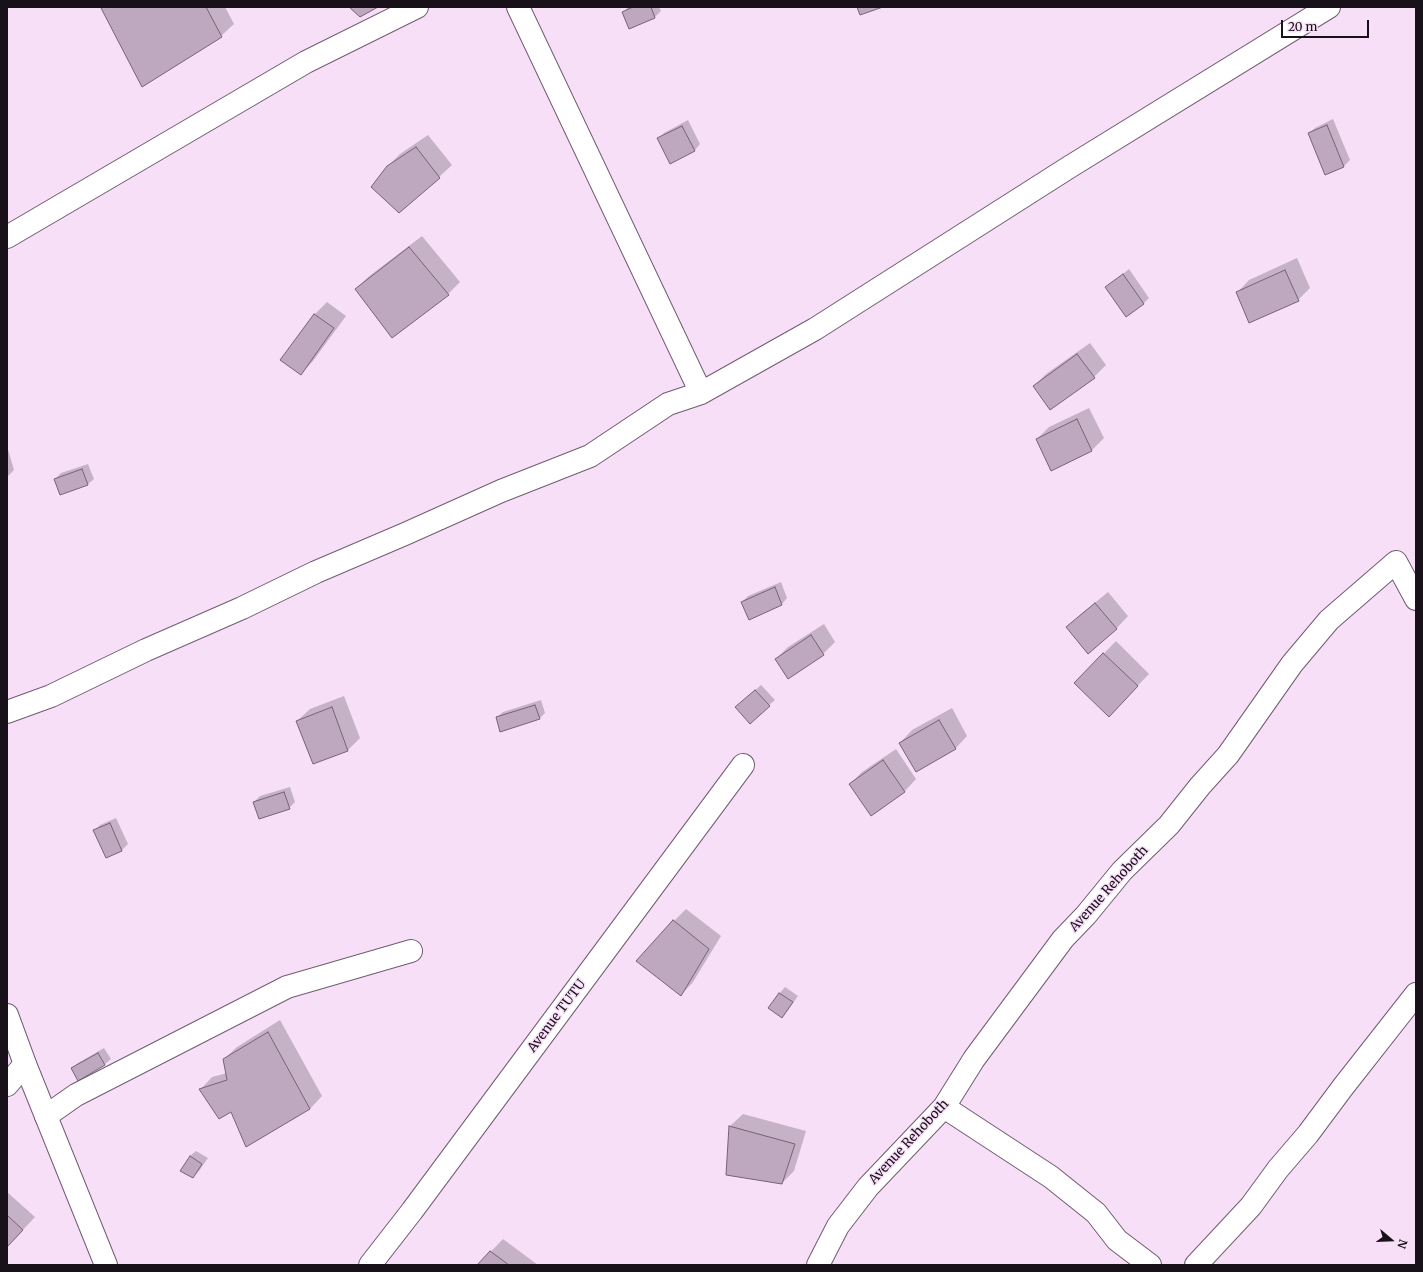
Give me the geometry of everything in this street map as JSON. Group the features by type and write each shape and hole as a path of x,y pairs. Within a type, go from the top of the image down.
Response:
{"street":[{"path":"7,237 306,62 417,7"},
{"path":"518,7 701,393"},
{"path":"7,712 51,696 146,650 242,608 316,572 501,491 590,456 668,404 701,393 815,329 1071,166 1329,7"},
{"name":"Avenue Rehoboth","path":"818,1265 838,1226 868,1187 944,1107 974,1059 1063,940 1086,915 1122,871 1169,825 1200,786 1228,755 1292,664 1329,620 1396,562 1416,599"},
{"name":"Avenue TUTU","path":"370,1265 422,1198 743,765"},
{"path":"46,1116 76,1095 286,987 411,951"},
{"path":"1196,1265 1251,1206 1278,1169 1308,1134 1416,994"},
{"path":"7,1015 25,1064 106,1265"},
{"path":"7,1085 25,1064"},
{"path":"944,1107 1051,1177 1096,1213 1117,1240 1150,1265"}],"building":[{"path":"206,7 222,37 142,87 101,8"},
{"path":"349,7 378,7 360,17"},
{"path":"633,7 651,7 655,18 629,29 622,12"},
{"path":"857,7 883,7 860,15"},
{"path":"1327,125 1344,167 1325,175 1308,133"},
{"path":"682,126 695,151 670,164 657,138"},
{"path":"416,147 440,178 399,213 371,187 387,166"},
{"path":"409,247 449,295 392,338 355,289"},
{"path":"1285,270 1299,301 1249,323 1236,292"},
{"path":"1123,274 1144,304 1126,317 1105,287"},
{"path":"314,314 334,328 301,375 280,360"},
{"path":"1077,354 1095,378 1050,410 1033,386"},
{"path":"1077,419 1092,451 1051,471 1036,439"},
{"path":"82,469 88,485 60,495 54,479"},
{"path":"775,587 782,605 749,620 741,602"},
{"path":"1095,603 1117,629 1088,654 1066,627"},
{"path":"811,635 824,655 788,679 775,659"},
{"path":"1103,653 1138,686 1109,717 1074,683"},
{"path":"755,690 770,706 750,724 735,707"},
{"path":"535,705 540,719 500,732 496,717"},
{"path":"332,707 348,751 313,764 296,721"},
{"path":"939,720 956,749 916,772 899,743"},
{"path":"883,760 905,792 871,816 849,784"},
{"path":"284,792 290,809 259,819 253,802"},
{"path":"110,823 122,851 106,858 93,830"},
{"path":"673,920 709,949 681,996 636,961"},
{"path":"779,993 793,1002 782,1018 768,1008"},
{"path":"268,1032 310,1109 246,1147 231,1112 219,1119 199,1089 227,1080 223,1059"},
{"path":"98,1053 105,1065 78,1081 71,1068"},
{"path":"729,1126 795,1144 782,1184 726,1175"},
{"path":"190,1156 202,1164 193,1178 180,1171"},
{"path":"7,1215 23,1230 7,1247"},
{"path":"490,1251 509,1265 477,1265"}]}
